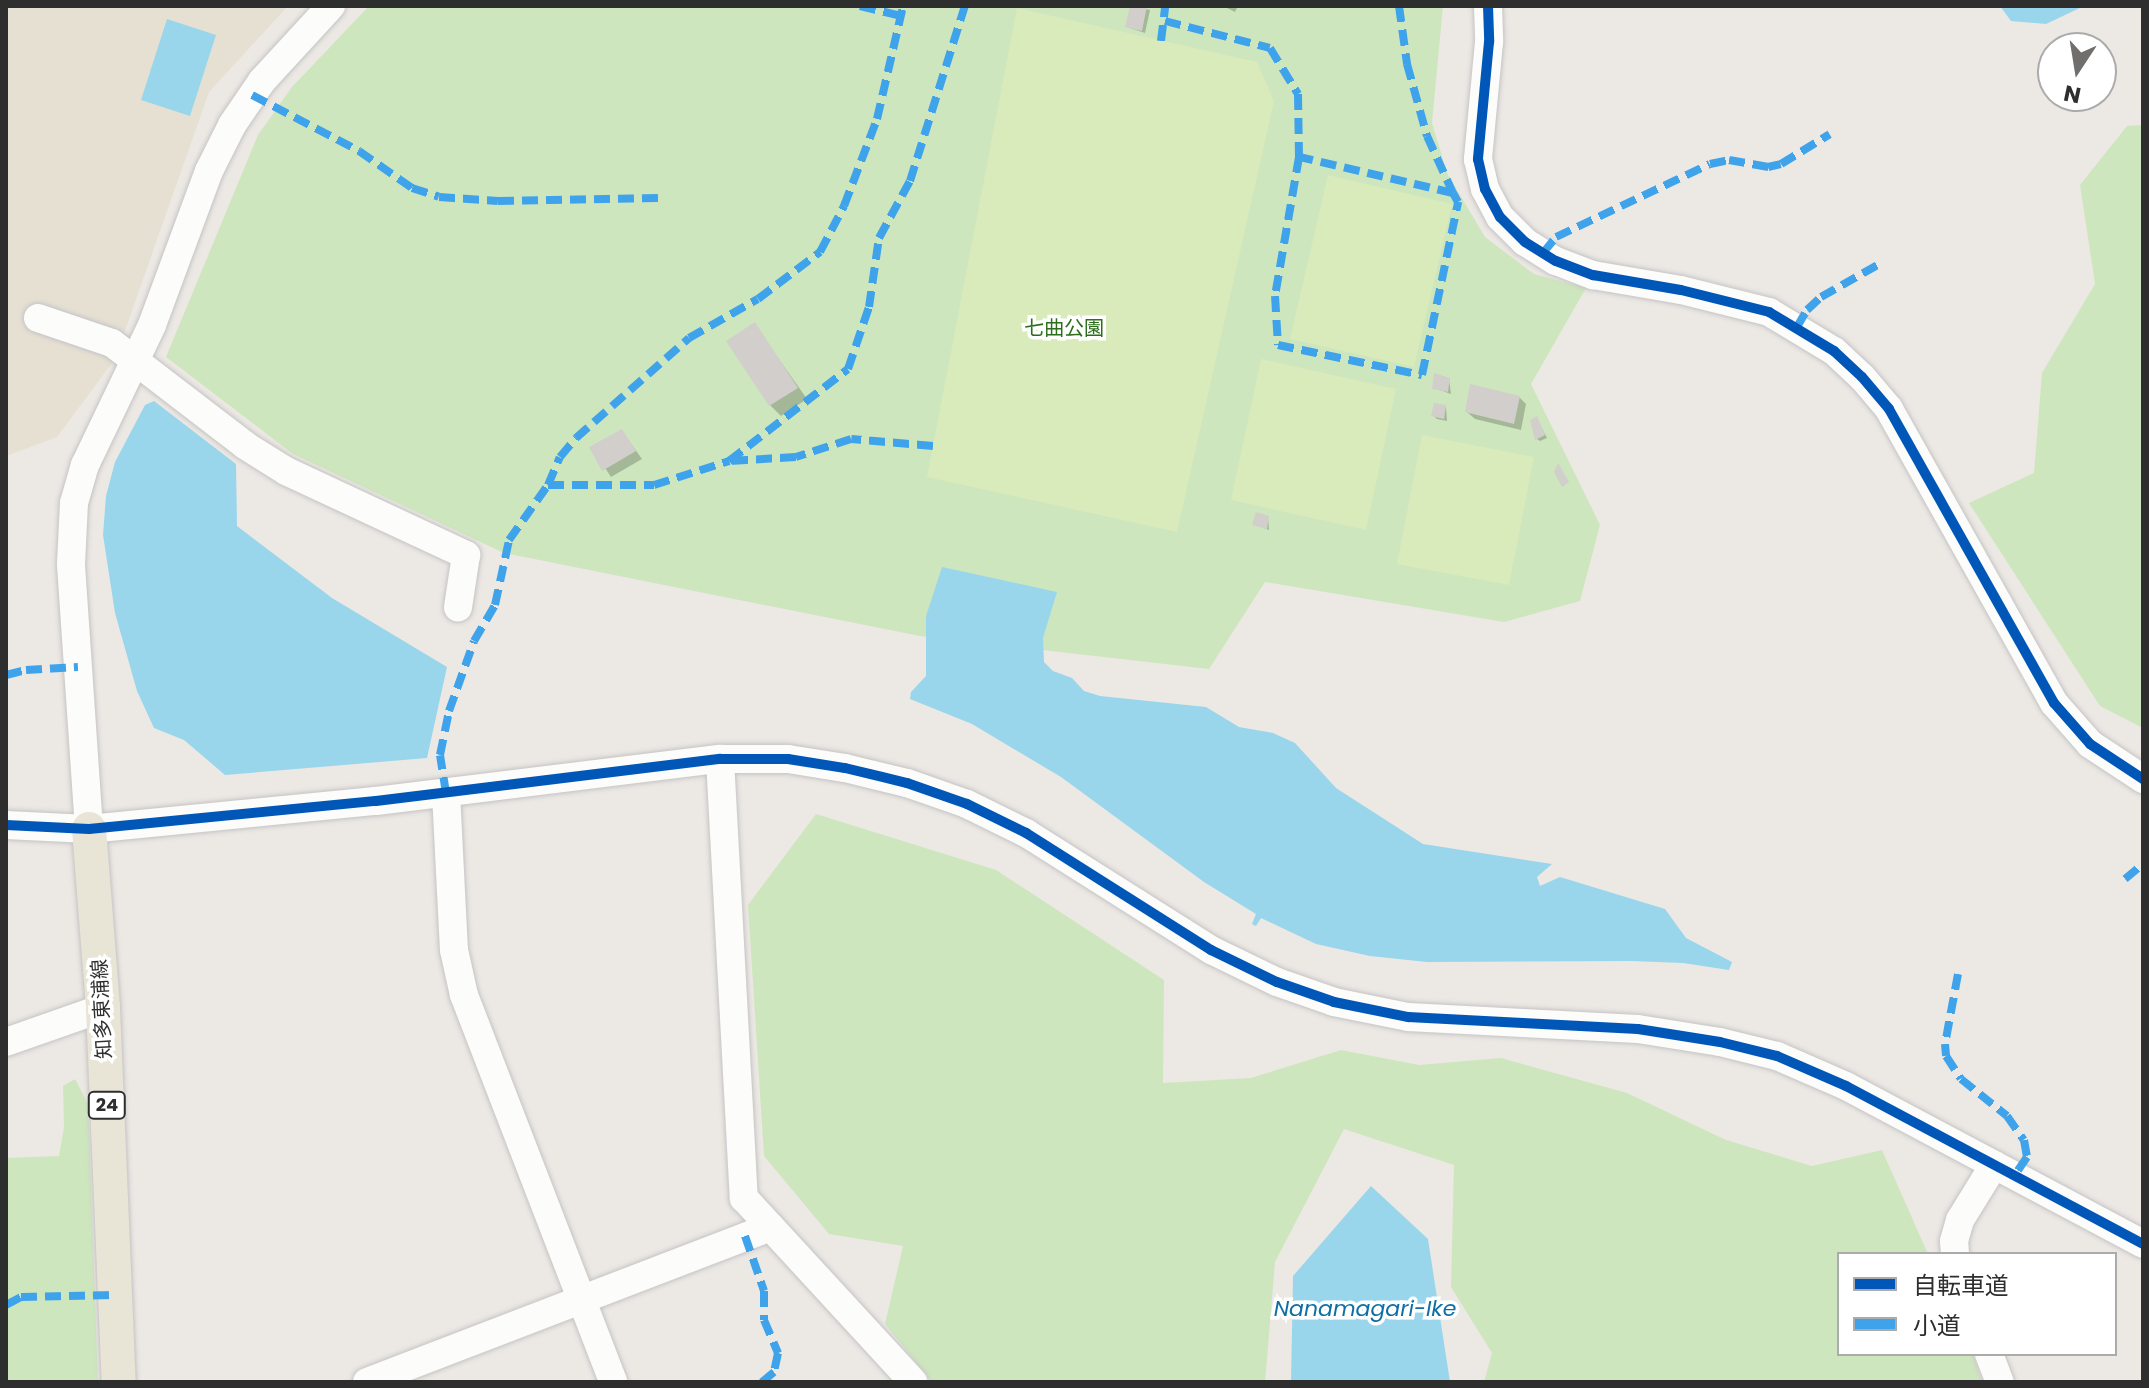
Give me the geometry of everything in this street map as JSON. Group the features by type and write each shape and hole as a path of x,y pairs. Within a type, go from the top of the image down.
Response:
{"main road":[{"name":"知多東浦線","path":"89,829 103,1008 119,1382"}],"street":[{"path":"89,829 71,564 74,503 85,465 137,358 209,171 232,125 262,81 331,6"},
{"path":"1488,6 1489,42 1478,159 1485,189 1500,217 1525,242 1556,261 1593,275 1681,290 1769,312 1834,351 1862,377 1896,421 2054,703 2090,744 2143,779"},
{"path":"38,318 112,343 137,358 246,446 286,471 466,555 458,607"},
{"path":"6,825 89,829 446,793 720,759 788,759 845,768 907,783 967,804 1026,833 1211,950 1277,982 1334,1002 1408,1017 1638,1029 1763,1053 1846,1086 2143,1244"},
{"path":"720,759 744,1198 913,1382"},
{"path":"446,793 454,950 464,995 613,1382"},
{"path":"6,1042 103,1008"},
{"path":"1955,1252 1954,1241 1960,1220 1994,1165"},
{"path":"367,1382 770,1227"},
{"path":"1990,1356 2000,1382"}],"shaded area":[{"path":"6,6 288,6 209,92 115,359 57,437 6,456"}],"green space":[{"name":"七曲公園","path":"369,6 1443,6 1432,123 1447,173 1485,237 1534,274 1586,288 1531,384 1600,525 1580,601 1504,622 1265,582 1209,669 920,636 504,553 293,454 166,357 258,135 292,87"},
{"path":"1017,8 1257,62 1274,101 1177,532 927,477"},
{"path":"2143,125 2143,728 2100,706 1969,503 2034,473 2042,373 2095,284 2080,185 2127,126"},
{"path":"1328,175 1452,204 1414,367 1290,339"},
{"path":"1261,359 1396,389 1366,530 1231,500"},
{"path":"1422,435 1534,457 1509,585 1397,564"},
{"path":"816,814 996,870 1164,980 1163,1083 1251,1078 1341,1050 1419,1065 1501,1058 1627,1093 1726,1140 1812,1166 1882,1150 1927,1252 1837,1252 1837,1356 1974,1356 1982,1382 1484,1382 1492,1353 1451,1287 1454,1165 1344,1129 1275,1262 1265,1382 932,1382 885,1324 903,1246 829,1234 764,1156 748,905"},
{"path":"75,1079 88,1104 98,1382 6,1382 6,1158 59,1156 64,1127 63,1086"}],"water":[{"path":"2000,6 2084,6 2046,24 2011,21"},
{"path":"167,19 216,35 190,116 141,100"},
{"path":"154,401 236,464 237,526 332,598 447,667 427,758 225,775 184,740 154,728 137,691 115,613 103,535 106,496 115,462 145,405"},
{"path":"942,567 1057,592 1043,638 1044,662 1053,671 1072,678 1084,691 1100,696 1206,707 1239,727 1273,733 1295,743 1336,788 1423,844 1552,864 1537,877 1540,886 1560,877 1665,909 1686,938 1732,962 1729,970 1683,963 1631,961 1427,962 1370,956 1316,944 1261,918 1256,926 1252,924 1256,914 1204,882 1061,777 972,724 910,699 911,692 926,676 926,616"},
{"name":"Nanamagari-Ike","path":"1371,1186 1428,1239 1450,1382 1291,1382 1293,1276"}],"building":[{"path":"1130,6 1147,6 1142,31 1125,27"},
{"path":"755,322 798,388 769,406 726,341"},
{"path":"1434,373 1450,378 1448,392 1432,389"},
{"path":"1470,384 1520,396 1514,424 1465,412"},
{"path":"1434,403 1446,405 1444,419 1431,416"},
{"path":"1537,416 1545,435 1535,440 1530,420"},
{"path":"622,429 636,451 602,471 589,447"},
{"path":"1558,463 1569,482 1562,487 1554,472"},
{"path":"1256,512 1269,516 1267,529 1252,525"}],"marked path":[{"path":"860,6 901,16"},
{"path":"446,793 440,755 449,711 474,641 495,605 509,540 548,485 560,457 576,438 689,338 758,299 820,252 844,206 877,119 903,6"},
{"path":"933,446 851,439 796,457 729,461 848,369 869,307 879,238 910,181 965,6"},
{"path":"1161,41 1165,6"},
{"path":"1399,6 1407,64 1427,136 1453,193"},
{"path":"1165,21 1270,48 1298,94 1299,157 1275,296 1278,345 1422,375 1458,202 1453,193 1299,157"},
{"path":"252,95 359,151 412,188 439,197 498,201 658,198"},
{"path":"1543,253 1556,237 1710,164 1729,160 1768,167 1781,164 1830,134"},
{"path":"1797,327 1807,310 1821,297 1881,263"},
{"path":"548,485 654,485 729,461"},
{"path":"6,675 26,670 78,667"},
{"path":"2125,879 2143,864"},
{"path":"1958,974 1945,1044 1946,1056 1961,1079 2007,1116 2024,1140 2027,1157 2014,1176"},
{"path":"745,1236 764,1291 764,1320 778,1353 774,1372 762,1382"},
{"path":"6,1305 21,1297 115,1295"}],"cycle path":[{"path":"1488,6 1489,42 1478,159 1485,189 1500,217 1525,242 1556,261 1593,275 1681,290 1769,312 1834,351 1862,377 1889,409 2054,703 2090,744 2143,779"},
{"path":"6,825 89,829 376,801 720,759 788,759 845,768 907,783 967,804 1026,833 1211,950 1277,982 1334,1002 1408,1017 1638,1029 1720,1042 1777,1056 1846,1086 2143,1244"}]}
